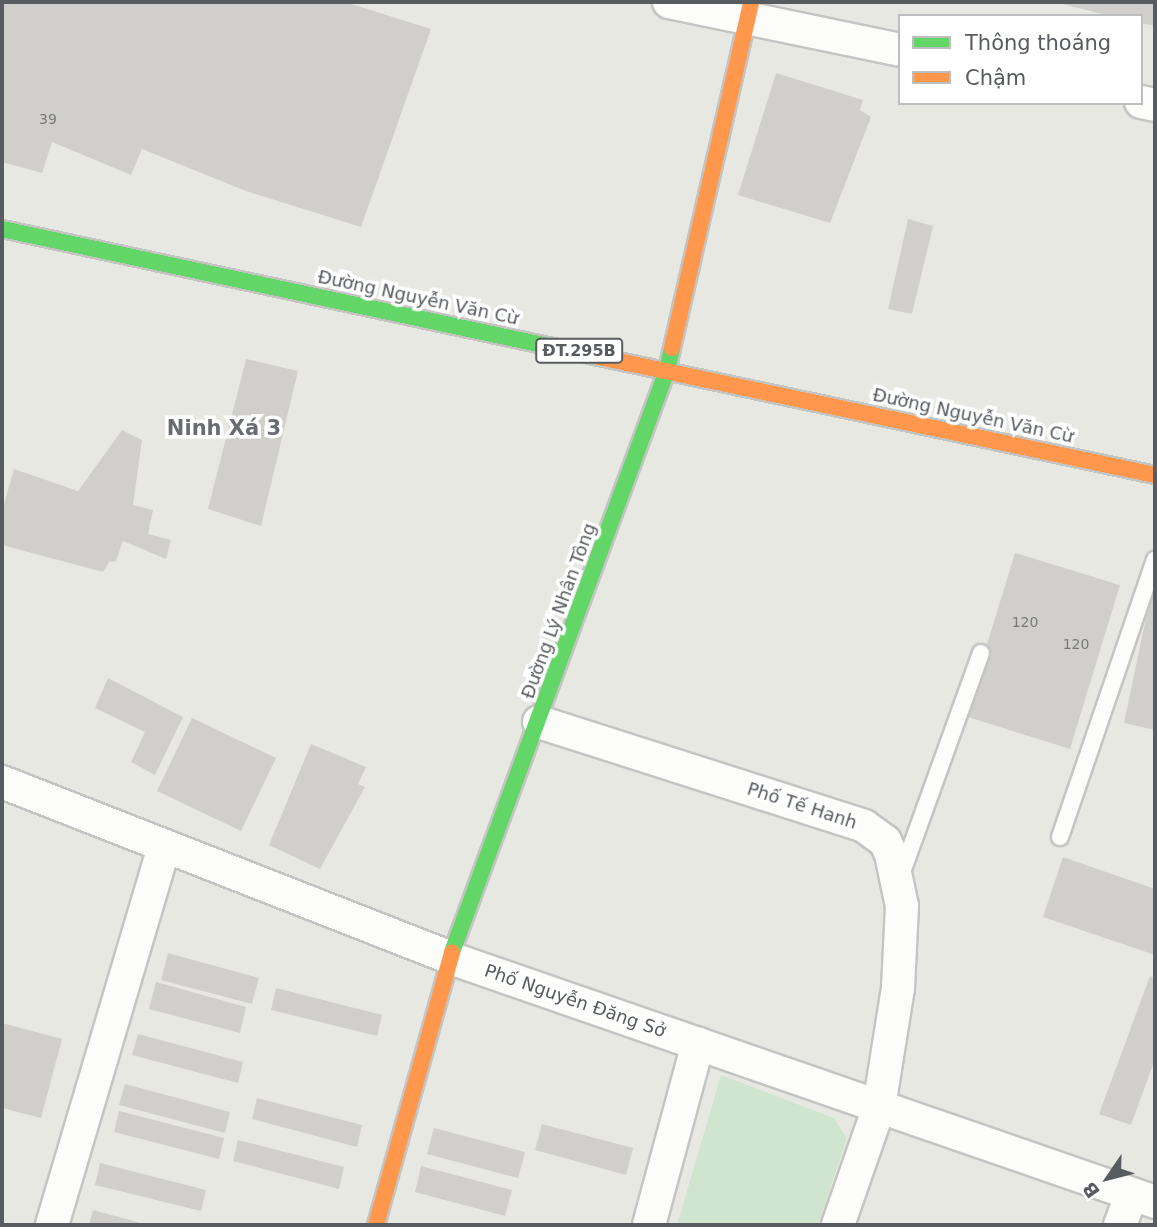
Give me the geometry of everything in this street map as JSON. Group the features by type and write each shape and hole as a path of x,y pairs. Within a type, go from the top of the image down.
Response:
{"street":[{"path":"669,2 749,9 898,49"},
{"name":"Đường Lý Nhân Tông","path":"376,1225 450,958 667,370 749,9"},
{"name":"Đường Nguyễn Văn Cừ","path":"2,229 1155,475"},
{"name":"Phố Tế Hanh","path":"539,722 864,826 885,841 902,906 898,988 879,1107 838,1225"},
{"name":"Phố Nguyễn Đăng Sở","path":"2,782 450,958 1143,1198"},
{"path":"52,1225 164,847"},
{"path":"649,1225 698,1044"},
{"path":"1120,1225 1143,1198"}],"lane":[{"path":"1060,837 1155,560"},
{"path":"898,883 981,653"}],"green space":[{"path":"721,1075 834,1118 847,1138 818,1225 677,1225"}],"building":[{"path":"2,2 345,2 431,29 361,227 246,191 142,149 131,175 52,142 42,173 2,162"},
{"path":"1054,2 1155,2 1155,26 1143,23 1143,14 1102,14"},
{"path":"776,73 863,100 860,110 871,117 830,223 738,195"},
{"path":"908,219 933,226 912,314 888,309"},
{"path":"246,359 298,371 261,526 208,509"},
{"path":"122,430 142,440 133,505 153,510 148,534 171,540 166,559 123,541 116,561 109,562 103,572 2,545 2,511 14,469 78,491"},
{"path":"1015,553 1120,585 1070,749 965,716"},
{"path":"1152,589 1155,589 1155,730 1124,723"},
{"path":"108,678 183,717 155,775 131,762 145,732 95,708"},
{"path":"192,718 276,758 241,831 157,791"},
{"path":"311,744 366,767 358,784 365,787 320,869 269,845"},
{"path":"1063,857 1155,889 1155,955 1043,917"},
{"path":"168,953 259,978 252,1004 161,980"},
{"path":"1150,976 1155,978 1155,1059 1131,1125 1099,1114"},
{"path":"156,982 246,1007 240,1033 149,1009"},
{"path":"276,988 382,1015 377,1036 271,1010"},
{"path":"2,1023 62,1039 41,1118 2,1108"},
{"path":"138,1034 243,1062 238,1083 132,1055"},
{"path":"125,1084 230,1112 225,1133 119,1105"},
{"path":"257,1098 362,1125 357,1147 252,1119"},
{"path":"119,1111 224,1138 219,1159 114,1132"},
{"path":"542,1124 633,1148 626,1175 535,1150"},
{"path":"434,1128 525,1152 518,1178 427,1154"},
{"path":"238,1140 344,1167 339,1189 233,1161"},
{"path":"100,1163 206,1190 201,1211 95,1185"},
{"path":"421,1166 512,1190 505,1216 415,1192"},
{"path":"93,1210 144,1224 144,1225 89,1225"}],"traffic: fast":[{"path":"2,229 557,348"},
{"path":"452,952 667,370 672,348"}],"traffic: slow":[{"path":"672,348 751,2"},
{"path":"557,348 1155,475"},
{"path":"376,1225 452,952"}],"district":[{"name":"Ninh Xá 3","path":"224,428"}]}
